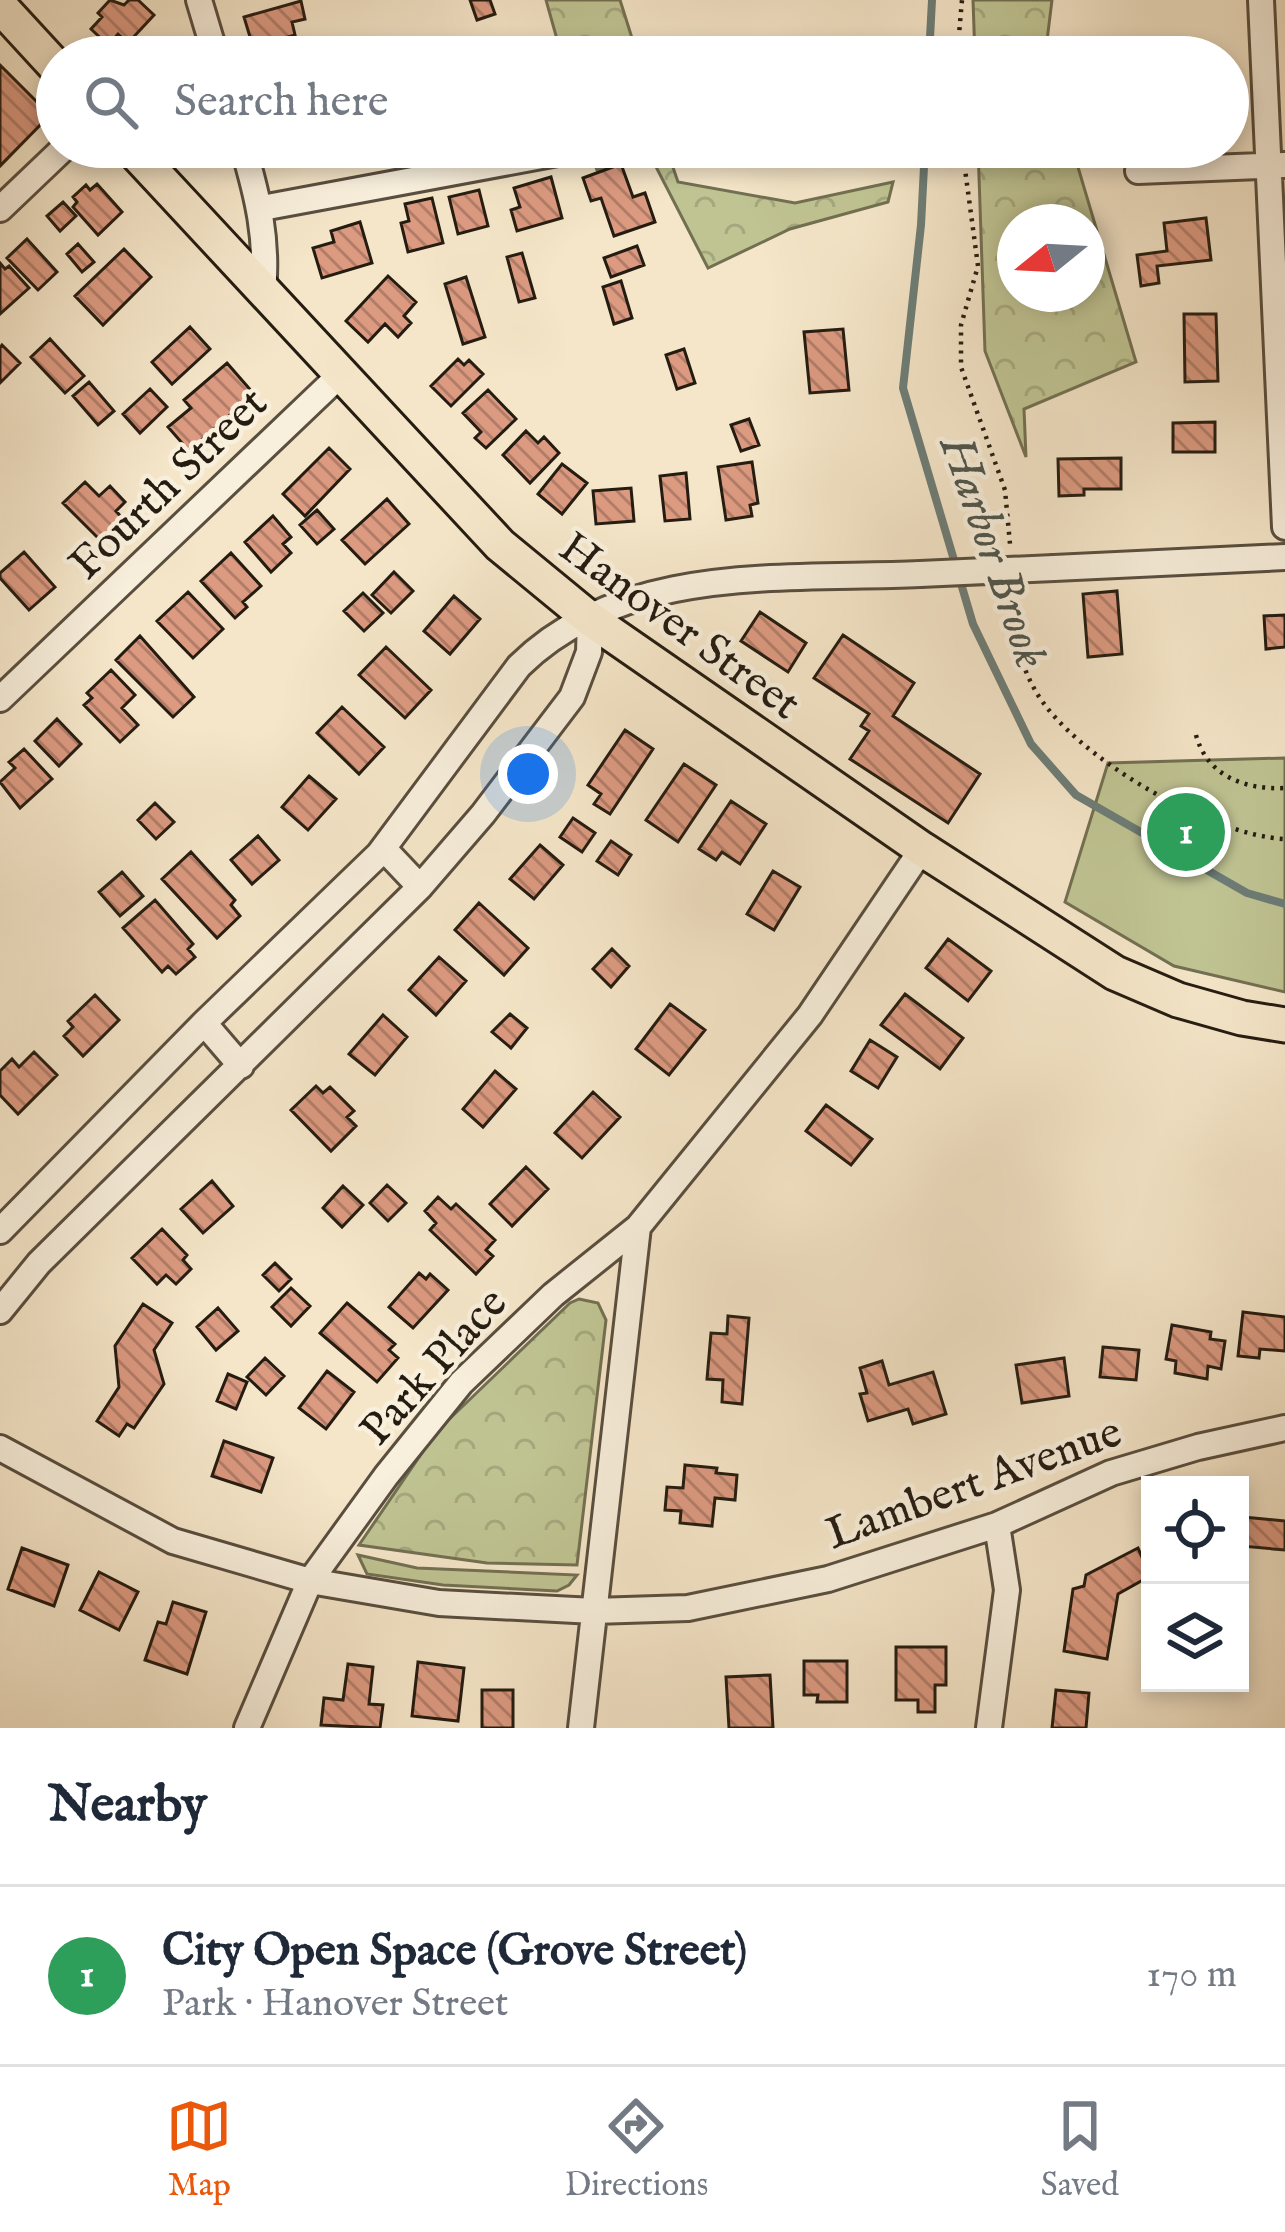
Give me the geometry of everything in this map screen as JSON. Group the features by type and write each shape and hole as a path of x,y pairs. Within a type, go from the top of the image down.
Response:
{"main road":[{"path":"0,6 36,45"},
{"name":"Hanover Street","path":"149,168 500,545 590,619 922,849 1115,973 1178,1000 1285,1025"}],"street":[{"path":"199,0 210,36"},
{"path":"1261,0 1276,165 1285,526"},
{"path":"0,209 43,168"},
{"path":"250,168 262,208 263,292"},
{"path":"262,208 477,168"},
{"path":"1138,172 1217,168"},
{"name":"Fourth Street","path":"0,700 340,375"},
{"path":"0,1231 384,849 519,666 560,632 639,595 664,589 1285,557"},
{"path":"0,1311 38,1263 420,886 483,814 572,697 589,652 590,619"},
{"path":"384,849 420,886"},
{"name":"Park Place","path":"247,1728 310,1581 460,1383 553,1295 638,1227 810,1015 922,849"},
{"path":"204,1023 241,1066"},
{"path":"580,1728 638,1227"},
{"name":"Lambert Avenue","path":"0,1448 173,1541 310,1581 439,1603 594,1611 688,1607 828,1580 997,1525 1111,1473 1285,1428"},
{"path":"989,1728 1007,1590 997,1525"}],"path":[{"path":"959,36 962,0"},
{"path":"1196,734 1204,757 1222,773 1255,788 1285,788"}],"green space":[{"path":"546,0 620,0 631,36 556,36"},
{"path":"973,0 1052,0 1048,36 974,36"},
{"path":"657,168 673,168 678,182 795,203 893,182 888,202 790,229 708,268"},
{"path":"979,168 1078,168 1089,204 997,204 997,312 1105,312 1105,258 1136,362 1024,409 1026,457 985,351"},
{"path":"1285,758 1285,992 1174,966 1065,902 1108,763"},
{"path":"579,1299 598,1303 606,1320 577,1565 487,1563 359,1545 437,1431"},
{"path":"358,1555 417,1568 577,1575 557,1591 443,1585 367,1574"}],"building":[{"path":"110,0 124,5 138,0 154,15 134,36 98,36 91,29 102,17 98,13"},
{"path":"470,0 490,0 495,14 477,20"},
{"path":"301,1 305,19 292,22 295,35 250,36 244,17"},
{"path":"0,65 36,101 36,129 0,166"},
{"path":"622,168 633,197 645,193 655,222 614,236 601,198 591,201 583,178"},
{"path":"551,177 562,218 517,231 511,210 520,207 514,188"},
{"path":"97,184 122,212 98,235 73,207 77,202 73,197 86,185 90,190"},
{"path":"479,190 488,226 458,234 449,197"},
{"path":"432,198 443,243 408,252 401,223 409,221 405,204"},
{"path":"63,202 76,216 60,231 47,216"},
{"path":"1206,218 1211,260 1157,266 1159,283 1141,286 1137,255 1167,251 1164,223"},
{"path":"360,222 372,263 322,278 313,248 334,242 331,231"},
{"path":"27,239 57,272 38,290 7,258"},
{"path":"78,244 94,262 82,272 67,254"},
{"path":"637,246 644,265 611,277 604,258"},
{"path":"124,249 151,277 103,325 75,296"},
{"path":"522,253 535,298 519,302 507,257"},
{"path":"0,263 5,269 9,266 29,288 0,314"},
{"path":"388,276 416,302 404,316 411,323 398,337 385,324 368,342 346,321"},
{"path":"466,277 485,337 463,344 445,284"},
{"path":"621,281 632,318 614,324 603,287"},
{"path":"1184,314 1216,314 1218,381 1185,382"},
{"path":"190,327 210,349 172,384 152,362"},
{"path":"843,329 849,390 810,393 804,332"},
{"path":"50,339 84,376 65,393 31,357"},
{"path":"2,345 20,363 0,383 0,348"},
{"path":"684,349 695,383 677,389 666,355"},
{"path":"458,359 464,365 469,360 483,374 451,406 431,386"},
{"path":"227,363 254,394 189,451 168,427 191,408 184,400"},
{"path":"89,382 114,411 98,425 73,396"},
{"path":"150,389 167,407 140,433 123,414"},
{"path":"488,390 516,419 486,448 475,438 481,432 463,413"},
{"path":"749,419 759,445 741,451 731,425"},
{"path":"1215,422 1215,452 1173,452 1173,423"},
{"path":"526,431 538,443 544,437 559,453 530,483 503,455"},
{"path":"329,448 350,469 305,516 283,494"},
{"path":"1121,458 1121,489 1084,489 1084,495 1059,496 1058,459"},
{"path":"752,462 758,503 750,505 752,516 726,520 718,467"},
{"path":"562,464 587,483 562,514 538,494"},
{"path":"686,473 690,519 665,521 660,476"},
{"path":"85,482 99,496 110,486 125,502 116,511 123,519 101,541 63,503"},
{"path":"631,488 634,521 596,524 593,491"},
{"path":"387,499 409,524 365,564 342,540"},
{"path":"317,510 334,529 317,544 300,525"},
{"path":"273,516 291,537 283,544 291,553 271,572 245,542"},
{"path":"24,552 55,587 29,610 0,578"},
{"path":"231,553 261,586 243,602 247,607 235,618 201,581"},
{"path":"394,572 413,591 391,613 372,595"},
{"path":"1117,591 1122,654 1088,657 1083,594"},
{"path":"188,592 223,629 193,658 157,621"},
{"path":"363,593 383,613 364,631 344,611"},
{"path":"454,596 480,619 450,654 424,631"},
{"path":"760,612 806,643 788,672 741,641"},
{"path":"1285,615 1285,647 1266,649 1264,616"},
{"path":"843,635 914,683 893,716 980,774 948,823 850,759 869,731 861,726 869,714 814,678"},
{"path":"140,636 194,697 173,717 116,660"},
{"path":"386,647 431,690 405,718 359,675"},
{"path":"111,670 135,695 122,708 138,725 120,742 84,705 92,698 87,693"},
{"path":"342,707 384,747 359,774 317,733"},
{"path":"57,719 81,744 59,766 35,741"},
{"path":"625,730 653,749 610,814 594,804 601,794 588,785"},
{"path":"24,749 52,779 20,808 0,782 15,768 9,762"},
{"path":"684,764 716,785 678,842 646,820"},
{"path":"309,776 336,799 308,830 282,807"},
{"path":"731,801 766,824 740,864 722,852 716,860 699,849"},
{"path":"155,803 174,822 156,839 138,820"},
{"path":"573,818 595,833 582,852 560,837"},
{"path":"258,836 279,860 252,884 231,860"},
{"path":"611,841 631,855 618,875 597,861"},
{"path":"540,845 563,865 534,899 510,879"},
{"path":"191,852 235,900 231,905 240,916 217,938 162,879"},
{"path":"773,871 800,887 774,930 747,914"},
{"path":"122,872 143,896 120,916 99,892"},
{"path":"155,900 193,944 188,949 195,957 176,974 168,966 162,972 123,928"},
{"path":"479,903 528,948 504,975 455,930"},
{"path":"948,939 991,971 968,1001 926,968"},
{"path":"612,949 629,966 611,987 593,969"},
{"path":"439,957 466,981 436,1015 409,990"},
{"path":"905,994 963,1038 940,1069 881,1025"},
{"path":"95,995 119,1020 83,1056 64,1036 73,1027 68,1021"},
{"path":"670,1004 705,1030 669,1075 636,1049"},
{"path":"510,1014 527,1028 511,1048 492,1032"},
{"path":"383,1015 407,1037 375,1075 349,1054"},
{"path":"870,1040 897,1057 878,1088 851,1071"},
{"path":"34,1052 57,1075 18,1114 0,1095 0,1071 12,1059 19,1067"},
{"path":"495,1071 516,1089 483,1127 463,1109"},
{"path":"316,1086 323,1093 330,1087 354,1111 347,1117 356,1126 331,1151 291,1110"},
{"path":"593,1092 620,1117 582,1158 555,1133"},
{"path":"826,1105 872,1139 851,1165 806,1131"},
{"path":"526,1167 548,1189 512,1226 490,1204"},
{"path":"212,1181 233,1206 203,1233 181,1209"},
{"path":"387,1185 406,1203 388,1221 370,1203"},
{"path":"343,1186 363,1205 342,1227 323,1208"},
{"path":"438,1197 451,1209 456,1204 495,1240 486,1250 493,1256 476,1274 430,1230 436,1223 425,1211"},
{"path":"162,1229 187,1255 183,1260 191,1269 176,1284 166,1275 157,1284 132,1258"},
{"path":"275,1263 291,1279 279,1291 263,1275"},
{"path":"419,1273 426,1279 430,1274 448,1290 413,1328 389,1307"},
{"path":"291,1288 310,1306 291,1326 272,1307"},
{"path":"347,1303 395,1344 389,1350 398,1358 377,1382 320,1333"},
{"path":"143,1304 172,1323 154,1350 164,1384 134,1428 127,1424 119,1436 97,1421 119,1387 115,1346"},
{"path":"218,1308 238,1331 216,1350 197,1327"},
{"path":"1243,1312 1285,1317 1285,1351 1260,1349 1259,1358 1238,1356"},
{"path":"728,1316 749,1318 742,1404 722,1402 723,1380 707,1379 711,1333 727,1334"},
{"path":"1172,1325 1211,1332 1210,1339 1225,1341 1221,1369 1208,1366 1207,1379 1175,1373 1176,1361 1166,1359"},
{"path":"1103,1347 1139,1350 1136,1380 1100,1377"},
{"path":"265,1358 284,1376 266,1395 247,1377"},
{"path":"1064,1358 1069,1396 1022,1403 1016,1365"},
{"path":"882,1361 889,1385 933,1372 946,1414 913,1424 908,1409 868,1421 860,1394 867,1393 860,1368"},
{"path":"327,1371 354,1392 326,1429 299,1408"},
{"path":"228,1374 247,1382 236,1409 217,1401"},
{"path":"224,1441 273,1458 261,1492 212,1476"},
{"path":"685,1465 737,1475 735,1500 715,1498 712,1526 680,1523 681,1511 665,1510 667,1487 683,1488"},
{"path":"1249,1518 1285,1521 1285,1550 1249,1547"},
{"path":"22,1548 68,1565 54,1606 8,1589"},
{"path":"1138,1548 1141,1581 1118,1594 1107,1659 1064,1651 1073,1589 1084,1586 1086,1575"},
{"path":"99,1572 138,1592 119,1630 80,1610"},
{"path":"173,1602 206,1612 187,1674 145,1660 158,1622 166,1624"},
{"path":"896,1647 946,1647 946,1685 935,1685 935,1712 918,1712 918,1700 896,1700"},
{"path":"804,1661 847,1661 847,1702 817,1702 818,1695 804,1695"},
{"path":"418,1662 464,1668 458,1721 412,1716"},
{"path":"348,1664 373,1667 369,1704 383,1705 380,1728 321,1725 324,1698 343,1700"},
{"path":"770,1675 773,1728 729,1728 726,1677"},
{"path":"482,1690 513,1690 513,1728 482,1728"},
{"path":"1056,1690 1089,1693 1086,1728 1052,1728"}],"waterway":[{"name":"Harbor Brook","path":"930,36 932,0"},
{"name":"Harbor Brook","path":"924,168 903,388 973,624 1031,744 1076,795 1247,893 1285,904"}],"place":[{"name":"City Open Space (Grove Street)","path":"1186,832"}]}
